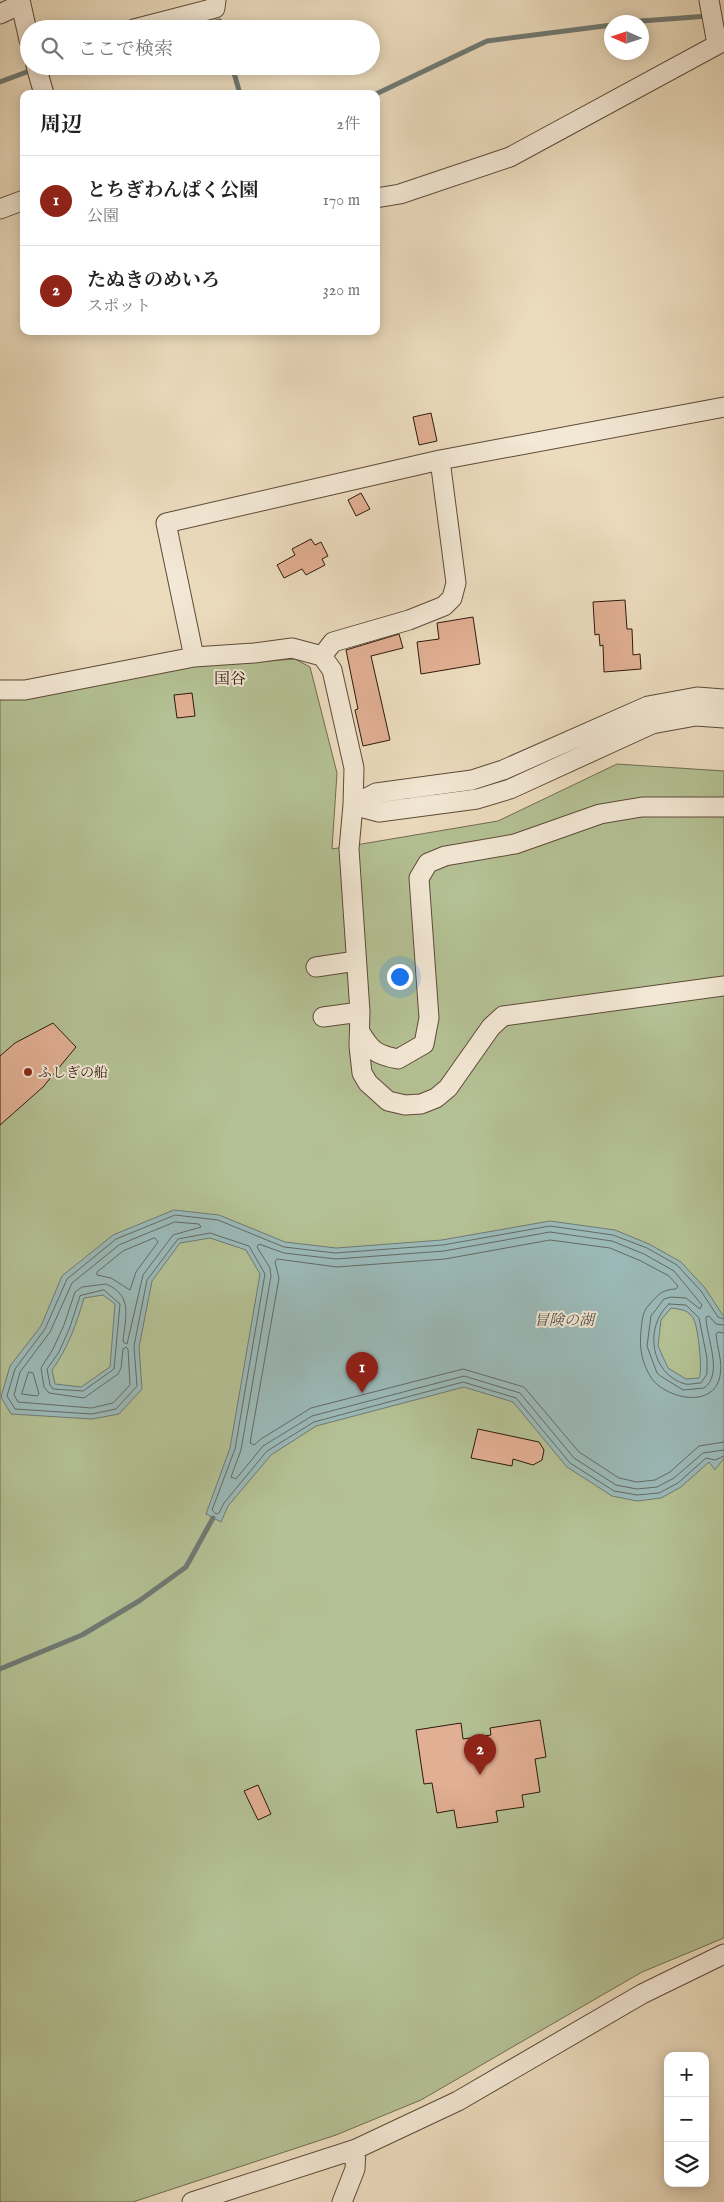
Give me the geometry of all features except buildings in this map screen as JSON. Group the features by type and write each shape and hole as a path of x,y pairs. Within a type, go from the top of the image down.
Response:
{"street":[{"path":"169,20 215,8 216,0"},
{"path":"380,197 400,194 510,157 720,43 709,0"},
{"path":"0,14 20,2 24,20"},
{"path":"39,75 43,90"},
{"path":"0,209 20,202"},
{"path":"194,657 166,522 440,460 724,407"},
{"path":"322,656 333,642 409,620 444,606 452,598 456,583 440,460"},
{"path":"0,690 25,690 194,657 254,653 292,648 322,656 332,670 354,768 354,805 349,850 360,1012 359,1046 362,1073 368,1084 388,1101 405,1105 420,1104 436,1098 448,1088 491,1027 503,1016 724,986"},
{"path":"354,805 376,793 472,780 503,770 648,706 697,697 724,699"},
{"path":"354,805 380,812 477,799 510,789 652,724 696,716 724,718"},
{"path":"360,1032 368,1045 380,1056 398,1059 424,1044 429,1018 419,878 428,863 445,856 515,844 600,814 642,807 724,807"},
{"path":"316,967 356,961"},
{"path":"323,1018 360,1012"},
{"path":"192,2202 356,2148 458,2101 642,1994 724,1954"},
{"path":"342,2202 355,2169 356,2148"}],"green space":[{"path":"295,659 310,667 337,773 332,849 498,821 617,764 724,771 724,1938 642,1972 421,2100 336,2135 133,2202 0,2202 0,699 177,668"}],"water":[{"name":"冒険の湖","path":"174,1210 219,1215 285,1242 336,1248 442,1240 550,1221 615,1230 649,1244 681,1262 705,1288 724,1317 724,1458 715,1470 709,1462 681,1487 661,1498 637,1501 612,1496 567,1467 513,1402 464,1387 316,1426 271,1455 228,1506 221,1522 206,1514 230,1448 260,1274 246,1250 210,1238 180,1243 152,1281 139,1347 142,1389 119,1414 92,1419 11,1414 1,1397 10,1366 41,1326 62,1276 113,1235","holes":["103,1295 115,1304 110,1367 81,1387 55,1384 52,1370 71,1336 84,1298","671,1308 687,1312 694,1320 699,1349 699,1378 686,1379 668,1368 658,1346 661,1320"]}],"waterway":[{"path":"649,20 708,16"},
{"path":"380,92 487,41 604,26"},
{"path":"0,82 20,74"},
{"path":"235,75 239,90"},
{"path":"0,1669 82,1635 139,1601 186,1567 213,1518"}],"place":[{"name":"ふしぎの船","path":"28,1072"},
{"name":"とちぎわんぱく公園","path":"362,1393"},
{"name":"たぬきのめいろ","path":"480,1775"}],"district":[{"name":"国谷","path":"230,678"}]}
